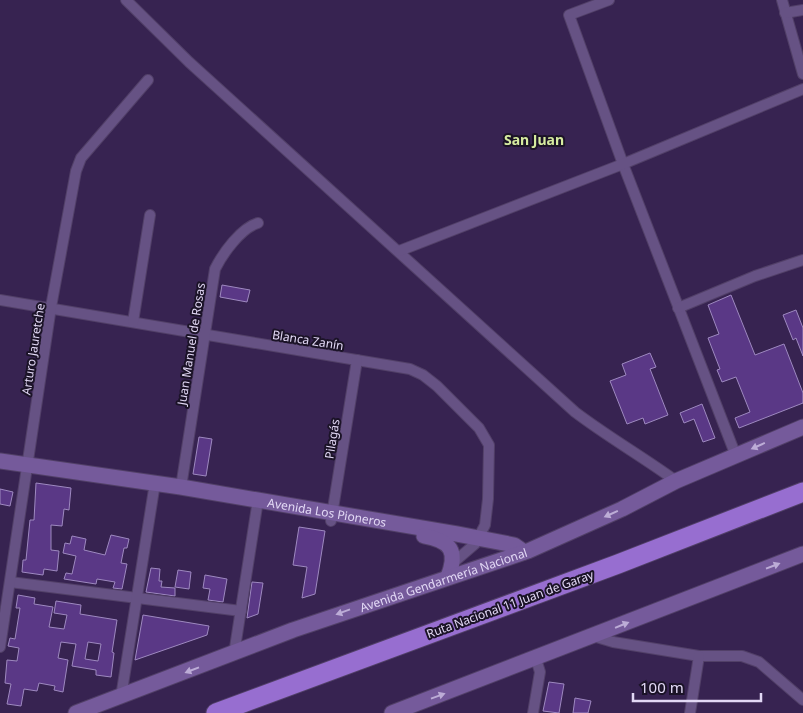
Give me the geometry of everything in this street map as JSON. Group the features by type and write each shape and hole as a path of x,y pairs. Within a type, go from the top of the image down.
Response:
{"highway":[{"name":"Ruta Nacional 11 Juan de Garay","path":"216,713 618,564 803,492"}],"main road":[{"name":"Avenida Gendarmería Nacional","path":"76,713 320,620 524,552 622,509 676,481 803,427"},
{"name":"Avenida Los Pioneros","path":"0,461 128,481 155,488 257,505 479,538 514,545 524,552"},
{"name":"Avenida Los Pioneros","path":"155,488 181,487 257,505"},
{"name":"Avenida Los Pioneros","path":"332,517 438,539 452,551 454,562"},
{"path":"392,713 536,659 803,554"},
{"path":"448,577 454,562"}],"street":[{"path":"126,0 189,62 399,250 575,412 608,437 645,458 676,481"},
{"path":"609,0 569,15 623,164 736,456"},
{"path":"782,0 803,74"},
{"path":"785,13 803,10"},
{"name":"Arturo Jauretche","path":"0,647 51,307 76,171 81,158 148,80"},
{"path":"399,250 623,164 803,89"},
{"path":"133,322 150,215"},
{"name":"Juan Manuel de Rosas","path":"181,487 215,269 220,259 249,226 258,223"},
{"path":"678,308 755,276 803,260"},
{"name":"Blanca Zanín","path":"0,300 51,307 206,336 410,369 423,375 487,438 489,445 488,508 485,525 479,538"},
{"name":"Pilagás","path":"332,517 357,360"},
{"path":"121,697 155,488"},
{"path":"234,654 257,505"},
{"path":"454,562 472,548 479,538"},
{"path":"10,582 241,611"},
{"path":"593,636 613,642 700,656 742,656 759,662 803,700"},
{"path":"690,713 700,656"},
{"path":"533,713 540,672 536,659"}],"building":[{"path":"222,285 250,290 247,302 220,297"},
{"path":"731,295 755,355 784,344 803,393 803,403 739,428 735,418 750,412 736,377 722,382 717,370 720,369 708,338 719,334 708,305"},
{"path":"796,310 803,328 803,356 796,338 793,340 783,315"},
{"path":"650,353 656,367 650,369 668,415 645,424 643,418 627,424 610,381 626,375 622,364"},
{"path":"702,404 715,438 703,442 694,419 684,423 680,413"},
{"path":"199,437 212,439 206,476 193,474"},
{"path":"36,483 71,488 69,510 64,509 62,526 51,525 51,550 59,551 57,571 44,569 43,575 22,572 23,560 26,560 30,520 34,520"},
{"path":"0,489 13,492 10,506 0,504"},
{"path":"299,527 325,531 315,594 302,598 307,567 293,565"},
{"path":"111,535 129,539 127,548 124,548 121,563 127,564 122,589 113,588 115,582 97,579 96,584 64,579 66,573 72,574 76,556 63,553 65,543 70,544 72,536 86,539 84,550 105,555"},
{"path":"151,568 160,569 159,581 162,581 161,587 175,588 175,596 146,592"},
{"path":"178,570 191,572 189,589 175,587"},
{"path":"205,575 227,579 223,602 208,600 210,589 203,588"},
{"path":"252,582 263,583 258,614 247,618"},
{"path":"18,595 35,598 34,604 53,607 49,627 64,629 67,615 54,613 56,601 81,605 80,614 117,620 112,652 114,653 111,677 96,675 96,670 72,666 76,644 61,642 58,658 68,660 63,692 54,690 55,686 39,683 37,691 24,689 21,706 7,704 11,684 5,683 7,660 17,661 19,648 8,646 10,638 15,639 20,608 16,608","holes":["88,642 101,644 98,661 85,659"]},
{"path":"143,615 209,626 207,635 135,660"},
{"path":"549,682 564,684 559,713 543,711"},
{"path":"575,698 591,701 588,713 573,713"}],"district":[{"name":"San Juan","path":"534,139"}]}
